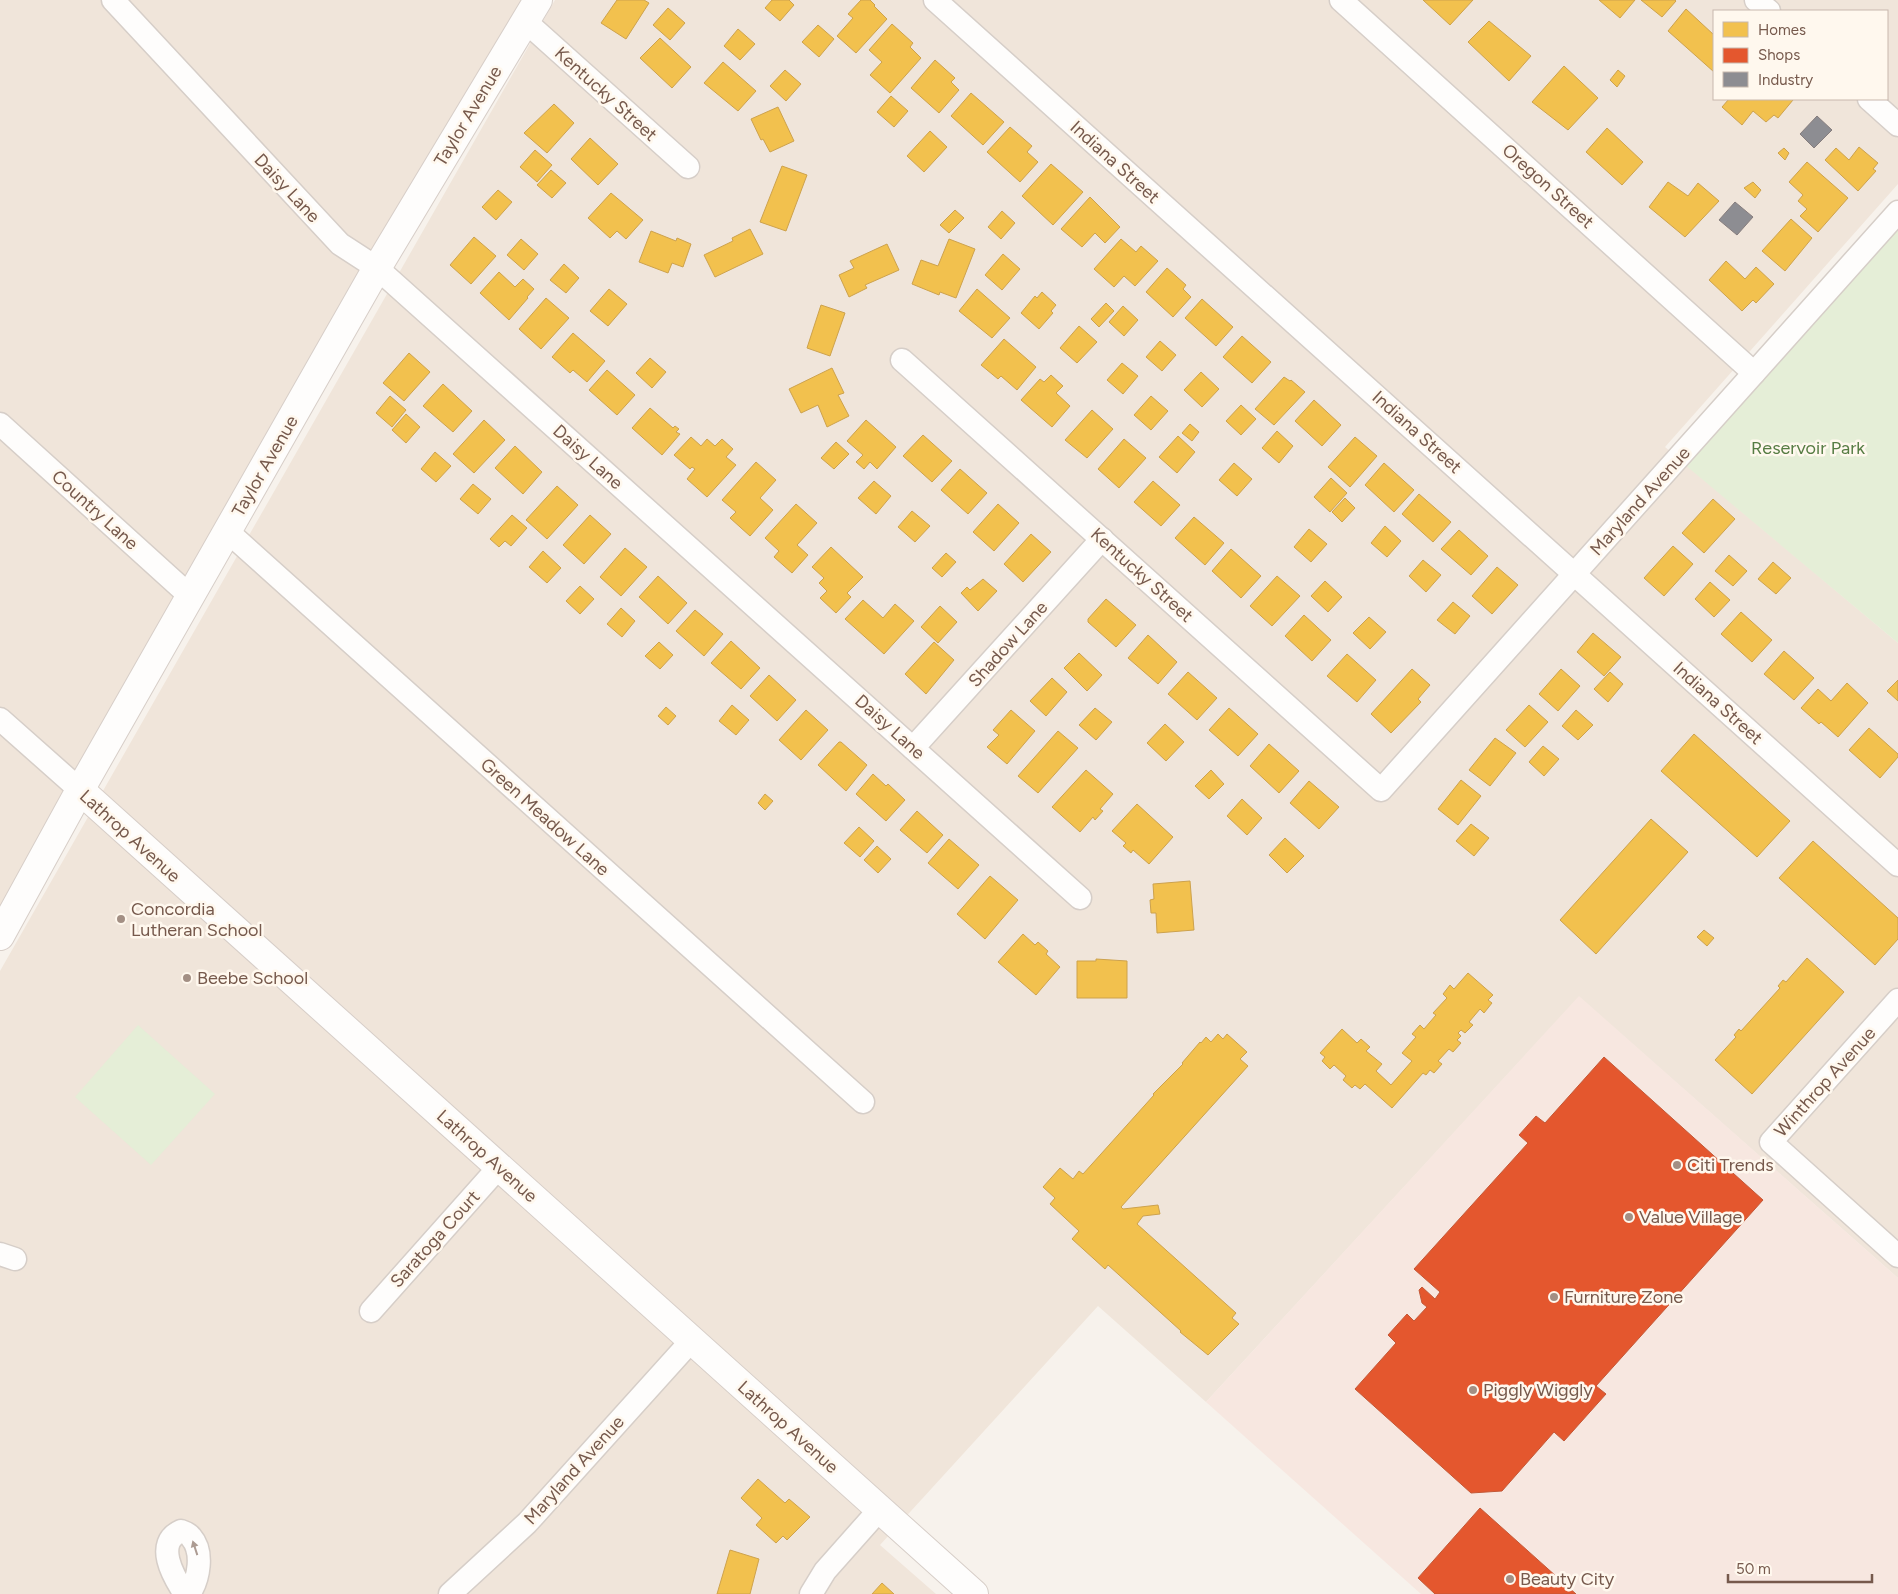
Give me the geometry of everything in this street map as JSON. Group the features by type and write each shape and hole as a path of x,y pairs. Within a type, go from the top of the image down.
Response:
{"street":[{"name":"Daisy Lane","path":"113,0 340,244 377,268 1080,898"},
{"name":"Indiana Street","path":"935,0 1898,864"},
{"name":"Oregon Street","path":"1341,0 1754,373"},
{"path":"1756,0 1768,10"},
{"name":"Taylor Avenue","path":"0,936 80,790 377,268 531,11"},
{"name":"Kentucky Street","path":"531,11 688,168"},
{"path":"1870,100 1898,125"},
{"name":"Maryland Avenue","path":"1381,790 1898,212"},
{"name":"Kentucky Street","path":"902,360 1381,790"},
{"name":"Country Lane","path":"0,424 190,596"},
{"name":"Green Meadow Lane","path":"227,531 863,1102"},
{"name":"Shadow Lane","path":"913,748 1102,539"},
{"name":"Lathrop Avenue","path":"0,719 974,1594"},
{"name":"Winthrop Avenue","path":"1898,1000 1771,1142 1898,1256"},
{"name":"Saratoga Court","path":"371,1311 499,1168"},
{"name":"Maryland Avenue","path":"450,1594 527,1523 692,1340"},
{"path":"811,1594 825,1571 880,1509"},
{"path":"185,1594 169,1565 168,1552 168,1543 172,1535 181,1530 190,1536 196,1545 198,1555 196,1581 189,1594"}],"shaded area":[{"path":"0,0 524,0 0,912"},
{"path":"555,0 1898,0 1898,184 1665,447 1898,643 1898,1278 1579,997 1206,1402 1098,1306 880,1545 936,1594 0,1594 0,971"},
{"path":"1579,996 1898,1278 1898,1594 1421,1594 1206,1402"}],"green space":[{"name":"Reservoir Park","path":"1898,212 1898,643 1678,459"},
{"path":"138,1025 215,1094 151,1165 75,1097"}],"building: Homes":[{"path":"617,0 644,0 649,3 626,39 601,23"},
{"path":"772,0 789,0 794,5 780,21 765,8"},
{"path":"861,0 870,0 887,19 856,53 837,36 853,18 848,14"},
{"path":"1423,0 1473,0 1450,25"},
{"path":"1599,0 1635,0 1620,18"},
{"path":"1641,0 1675,0 1676,1 1662,17"},
{"path":"668,8 685,23 670,40 653,25"},
{"path":"1686,9 1713,34 1713,71 1668,31"},
{"path":"1489,21 1531,56 1509,81 1468,42"},
{"path":"892,24 913,43 910,47 921,58 890,93 870,75 882,62 869,50"},
{"path":"818,25 834,39 819,57 802,42"},
{"path":"738,29 755,44 740,60 724,46"},
{"path":"660,38 691,67 672,88 640,58"},
{"path":"935,60 955,78 951,82 959,90 939,113 911,88"},
{"path":"723,62 756,91 738,111 704,83"},
{"path":"1564,66 1598,98 1568,130 1532,102"},
{"path":"785,70 801,84 786,101 770,86"},
{"path":"1618,70 1625,76 1617,87 1610,80"},
{"path":"971,93 1004,122 983,145 951,116"},
{"path":"891,96 908,111 894,127 877,112"},
{"path":"1728,100 1793,100 1778,118 1774,115 1766,122 1753,111 1742,125 1722,107"},
{"path":"554,104 574,123 547,153 524,133"},
{"path":"778,107 794,141 770,152 763,139 761,140 751,119"},
{"path":"1010,127 1032,146 1027,152 1038,162 1020,182 987,152"},
{"path":"1607,128 1643,162 1622,185 1586,152"},
{"path":"930,131 947,147 924,172 907,156"},
{"path":"590,138 618,164 598,185 571,159"},
{"path":"1859,147 1878,163 1873,169 1876,171 1858,191 1825,160 1836,148 1849,160"},
{"path":"1784,148 1789,153 1785,160 1778,153"},
{"path":"535,150 552,165 537,182 520,167"},
{"path":"1807,162 1848,198 1818,232 1800,216 1807,209 1798,201 1803,195 1789,182"},
{"path":"1051,164 1083,192 1053,225 1022,196"},
{"path":"782,166 807,175 786,231 760,222"},
{"path":"551,170 566,183 552,198 537,185"},
{"path":"1668,182 1688,196 1698,183 1719,201 1685,237 1649,207"},
{"path":"1753,182 1761,190 1755,198 1744,188"},
{"path":"498,190 512,202 496,220 482,207"},
{"path":"611,193 643,220 626,239 617,231 610,238 588,218"},
{"path":"1090,197 1120,227 1105,243 1095,233 1082,247 1061,229"},
{"path":"955,210 964,218 949,233 940,225"},
{"path":"1002,211 1015,223 1001,239 988,227"},
{"path":"1791,219 1812,238 1785,271 1762,251"},
{"path":"750,229 763,254 715,277 704,255 733,241 732,238"},
{"path":"651,231 676,241 677,238 691,244 683,267 672,263 668,273 639,262"},
{"path":"474,237 496,256 471,284 450,265"},
{"path":"521,239 538,254 524,270 507,255"},
{"path":"949,239 975,249 956,298 940,292 939,295 912,284 921,260 938,266"},
{"path":"1121,239 1136,252 1141,246 1158,261 1135,286 1124,276 1114,287 1094,269"},
{"path":"887,244 899,270 865,285 867,288 849,297 839,275 854,268 850,261"},
{"path":"1003,254 1020,269 1002,290 985,275"},
{"path":"1726,261 1745,279 1756,267 1774,284 1756,303 1753,300 1742,311 1709,280"},
{"path":"564,264 579,278 566,293 550,280"},
{"path":"1167,268 1186,285 1183,289 1191,297 1173,317 1146,292"},
{"path":"499,272 515,287 523,279 534,289 509,320 480,293"},
{"path":"609,289 627,304 608,326 590,311"},
{"path":"977,289 1010,318 992,338 959,311"},
{"path":"1042,292 1056,305 1051,311 1053,313 1039,329 1021,313 1035,296 1037,298"},
{"path":"546,298 569,318 541,349 519,329"},
{"path":"1202,299 1233,327 1216,346 1185,318"},
{"path":"1106,303 1114,311 1099,327 1091,319"},
{"path":"821,305 845,313 830,356 807,348"},
{"path":"1123,306 1138,320 1124,336 1109,322"},
{"path":"1079,326 1097,342 1077,363 1060,348"},
{"path":"573,333 605,361 587,382 573,370 570,373 552,357"},
{"path":"1242,336 1271,362 1252,383 1223,357"},
{"path":"1004,339 1036,367 1017,390 1001,376 998,379 981,365"},
{"path":"1160,341 1176,355 1162,371 1146,357"},
{"path":"409,353 430,372 404,401 383,383"},
{"path":"650,358 666,372 652,388 636,373"},
{"path":"1122,363 1138,376 1123,394 1107,380"},
{"path":"832,368 844,393 838,395 849,416 827,427 818,405 801,413 789,389"},
{"path":"607,370 635,395 617,415 589,390"},
{"path":"1201,372 1219,389 1202,407 1184,390"},
{"path":"1051,375 1063,386 1056,393 1070,406 1052,427 1021,400 1040,379 1044,382"},
{"path":"1284,377 1291,380 1305,392 1274,425 1255,409"},
{"path":"443,384 472,411 453,432 423,406"},
{"path":"390,396 406,410 392,427 376,413"},
{"path":"1151,396 1168,411 1151,430 1134,415"},
{"path":"1314,400 1341,425 1322,446 1295,421"},
{"path":"1241,405 1256,419 1241,435 1226,421"},
{"path":"650,408 673,428 675,426 679,429 676,432 680,434 662,455 632,428"},
{"path":"1092,410 1113,429 1087,458 1065,440"},
{"path":"406,414 420,427 406,443 392,430"},
{"path":"484,420 505,440 474,473 453,454"},
{"path":"866,420 896,447 877,469 870,462 864,469 856,462 863,455 847,441"},
{"path":"1190,424 1199,432 1192,441 1182,433"},
{"path":"1277,431 1293,446 1279,463 1262,448"},
{"path":"923,435 952,461 932,482 903,456"},
{"path":"1178,436 1195,452 1177,473 1159,457"},
{"path":"691,437 701,446 707,439 715,446 722,439 733,449 726,457 736,465 707,497 687,479 695,469 692,467 690,469 674,455"},
{"path":"1355,437 1377,456 1350,487 1328,467"},
{"path":"1124,439 1146,458 1119,488 1098,469"},
{"path":"836,442 849,454 834,469 821,458"},
{"path":"515,446 542,472 523,494 495,468"},
{"path":"435,452 451,466 436,482 421,469"},
{"path":"756,462 776,480 760,498 773,510 750,536 730,518 736,512 722,500"},
{"path":"1234,463 1252,479 1237,496 1219,480"},
{"path":"1384,463 1414,490 1394,512 1365,485"},
{"path":"960,469 987,493 968,514 941,490"},
{"path":"1331,478 1347,493 1330,512 1314,497"},
{"path":"874,481 891,496 876,514 858,498"},
{"path":"1153,481 1180,505 1161,526 1134,502"},
{"path":"473,484 491,499 478,514 460,499"},
{"path":"557,486 578,505 547,539 526,520"},
{"path":"1419,494 1451,522 1433,542 1402,514"},
{"path":"1345,498 1355,508 1342,522 1332,512"},
{"path":"1713,499 1735,519 1704,553 1682,533"},
{"path":"796,504 817,523 797,545 808,555 792,573 774,557 779,551 765,538"},
{"path":"998,504 1019,523 994,551 973,532"},
{"path":"912,511 930,526 915,542 898,527"},
{"path":"512,515 527,528 511,546 505,541 499,547 490,539"},
{"path":"590,515 611,534 584,564 563,545"},
{"path":"1194,517 1224,543 1205,565 1175,538"},
{"path":"1385,526 1401,541 1387,557 1371,543"},
{"path":"1309,529 1327,544 1311,562 1294,547"},
{"path":"1459,530 1488,556 1471,575 1441,549"},
{"path":"1031,534 1051,552 1023,582 1004,564"},
{"path":"1673,546 1693,564 1664,596 1644,578"},
{"path":"831,547 863,577 847,593 851,597 836,613 820,598 827,591 819,583 824,578 812,567"},
{"path":"625,548 647,567 621,596 600,577"},
{"path":"1231,549 1261,576 1241,598 1212,571"},
{"path":"543,551 561,568 547,583 529,567"},
{"path":"946,553 956,562 942,577 932,568"},
{"path":"1729,555 1747,571 1733,586 1715,571"},
{"path":"1423,560 1441,575 1426,592 1409,576"},
{"path":"1773,562 1791,578 1776,594 1758,579"},
{"path":"1497,567 1518,585 1492,614 1472,596"},
{"path":"658,576 687,603 668,624 639,597"},
{"path":"1277,576 1300,596 1272,626 1250,606"},
{"path":"983,579 997,591 978,611 961,593 967,587 970,590"},
{"path":"1325,581 1342,597 1328,612 1311,596"},
{"path":"1710,582 1730,600 1714,617 1695,599"},
{"path":"580,586 594,599 580,614 566,601"},
{"path":"1106,599 1136,625 1116,647 1088,622 1088,619"},
{"path":"863,600 883,618 895,604 914,621 884,654 845,619"},
{"path":"1453,602 1470,616 1455,634 1437,620"},
{"path":"940,606 957,622 938,643 921,627"},
{"path":"621,608 635,621 622,637 607,624"},
{"path":"695,610 723,634 704,656 676,631"},
{"path":"1741,612 1772,640 1752,662 1721,634"},
{"path":"1304,615 1331,640 1312,661 1285,636"},
{"path":"1369,617 1386,632 1370,649 1353,633"},
{"path":"1593,633 1621,657 1604,676 1577,652"},
{"path":"1148,635 1177,662 1158,684 1128,658"},
{"path":"731,641 760,668 741,689 711,663"},
{"path":"659,642 673,655 660,669 645,656"},
{"path":"934,642 954,660 926,694 905,674"},
{"path":"1784,651 1814,678 1794,700 1764,674"},
{"path":"1079,653 1102,675 1087,691 1064,668"},
{"path":"1347,654 1376,680 1357,702 1327,676"},
{"path":"1412,669 1430,685 1418,699 1421,702 1391,733 1371,714"},
{"path":"1561,669 1580,686 1558,711 1539,694"},
{"path":"1188,672 1217,698 1197,720 1168,694"},
{"path":"1610,672 1623,684 1608,702 1594,689"},
{"path":"769,675 796,700 777,721 750,696"},
{"path":"1052,678 1067,692 1046,716 1030,701"},
{"path":"1898,680 1898,701 1887,691"},
{"path":"1847,683 1868,703 1838,737 1801,708 1818,689 1831,701"},
{"path":"732,705 749,720 736,735 719,721"},
{"path":"1529,705 1548,722 1525,747 1506,730"},
{"path":"666,707 676,716 668,725 658,716"},
{"path":"1095,708 1112,722 1096,740 1079,725"},
{"path":"1229,708 1258,734 1238,756 1209,730"},
{"path":"806,710 828,730 801,760 779,740"},
{"path":"1011,710 1035,731 1007,764 987,747 999,735 993,730"},
{"path":"1576,710 1593,725 1578,740 1562,726"},
{"path":"1165,724 1184,742 1166,761 1147,743"},
{"path":"1869,728 1898,754 1898,757 1880,778 1849,750"},
{"path":"1058,731 1078,748 1038,793 1018,776"},
{"path":"1694,734 1790,821 1757,857 1661,771"},
{"path":"1495,738 1516,753 1490,786 1469,770"},
{"path":"839,742 867,765 846,791 818,765"},
{"path":"1269,744 1299,771 1279,793 1250,766"},
{"path":"1543,746 1559,759 1544,776 1529,762"},
{"path":"1086,770 1113,794 1100,809 1103,811 1095,820 1093,817 1080,832 1052,807"},
{"path":"1211,770 1224,784 1209,799 1195,786"},
{"path":"873,774 886,786 888,784 905,800 886,821 856,794"},
{"path":"1461,780 1481,796 1458,825 1438,809"},
{"path":"1309,781 1339,807 1319,829 1290,803"},
{"path":"765,794 773,801 765,810 758,803"},
{"path":"1242,799 1262,818 1247,835 1227,816"},
{"path":"1137,804 1173,837 1149,864 1133,850 1131,853 1123,846 1126,843 1112,831"},
{"path":"917,811 943,835 927,853 900,830"},
{"path":"1651,819 1688,852 1596,954 1560,920"},
{"path":"1471,824 1489,838 1474,856 1456,841"},
{"path":"859,827 874,841 860,857 844,843"},
{"path":"1285,838 1304,856 1287,873 1269,855"},
{"path":"949,839 979,865 958,889 928,863"},
{"path":"1813,841 1898,918 1898,939 1875,965 1779,878"},
{"path":"877,846 891,859 878,873 864,860"},
{"path":"990,876 1018,900 985,939 957,914"},
{"path":"1190,881 1194,930 1157,933 1156,913 1151,913 1150,900 1154,899 1153,884"},
{"path":"1704,930 1714,938 1707,946 1697,937"},
{"path":"1023,934 1035,945 1038,942 1048,951 1046,954 1060,967 1036,995 998,962"},
{"path":"1807,958 1844,992 1752,1094 1715,1060 1736,1037 1734,1035 1739,1029 1741,1031 1780,988 1778,986 1783,980 1786,982"},
{"path":"1096,959 1127,961 1127,998 1077,998 1077,961 1096,961"},
{"path":"1468,973 1493,995 1488,1000 1492,1003 1484,1013 1480,1009 1469,1022 1473,1025 1465,1033 1461,1030 1458,1033 1461,1036 1457,1040 1461,1043 1453,1052 1449,1049 1438,1061 1442,1064 1434,1073 1430,1070 1426,1075 1423,1073 1392,1108 1365,1084 1360,1089 1355,1085 1352,1088 1343,1080 1346,1076 1334,1065 1330,1069 1322,1061 1325,1057 1320,1053 1342,1029 1357,1043 1361,1039 1370,1047 1366,1051 1382,1064 1376,1071 1391,1085 1412,1061 1402,1053 1416,1037 1412,1034 1420,1025 1424,1029 1436,1015 1433,1013 1447,998 1443,994 1450,985 1454,989"},
{"path":"1218,1034 1223,1039 1227,1034 1247,1052 1240,1059 1248,1066 1121,1207 1123,1209 1158,1205 1160,1214 1143,1216 1137,1224 1236,1313 1232,1318 1239,1324 1208,1355 1180,1332 1108,1265 1105,1269 1072,1239 1079,1231 1050,1204 1055,1198 1043,1187 1060,1168 1073,1179 1079,1171 1083,1174 1153,1094 1183,1064 1200,1042 1206,1037 1211,1042"},
{"path":"758,1479 785,1503 789,1499 810,1517 787,1540 783,1536 776,1543 756,1525 762,1518 741,1498"},
{"path":"730,1550 759,1559 750,1594 717,1594"},
{"path":"882,1583 894,1594 872,1594"}],"building: Shops":[{"path":"1604,1057 1763,1200 1596,1386 1606,1394 1564,1441 1554,1432 1502,1491 1471,1493 1355,1389 1396,1343 1388,1335 1407,1314 1414,1321 1427,1307 1422,1303 1419,1290 1422,1287 1435,1299 1440,1292 1414,1269 1528,1143 1519,1135 1536,1116 1545,1123"},
{"path":"1480,1508 1576,1594 1435,1594 1418,1578"}],"building: Industry":[{"path":"1817,116 1832,130 1814,148 1800,134"},
{"path":"1735,202 1753,217 1737,235 1719,220"}],"place":[{"name":"Concordia Lutheran School","path":"121,919"},
{"name":"Beebe School","path":"187,978"},
{"name":"Citi Trends","path":"1677,1165"},
{"name":"Value Village","path":"1629,1217"},
{"name":"Furniture Zone","path":"1554,1297"},
{"name":"Piggly Wiggly","path":"1473,1390"},
{"name":"Beauty City","path":"1510,1579"}]}
